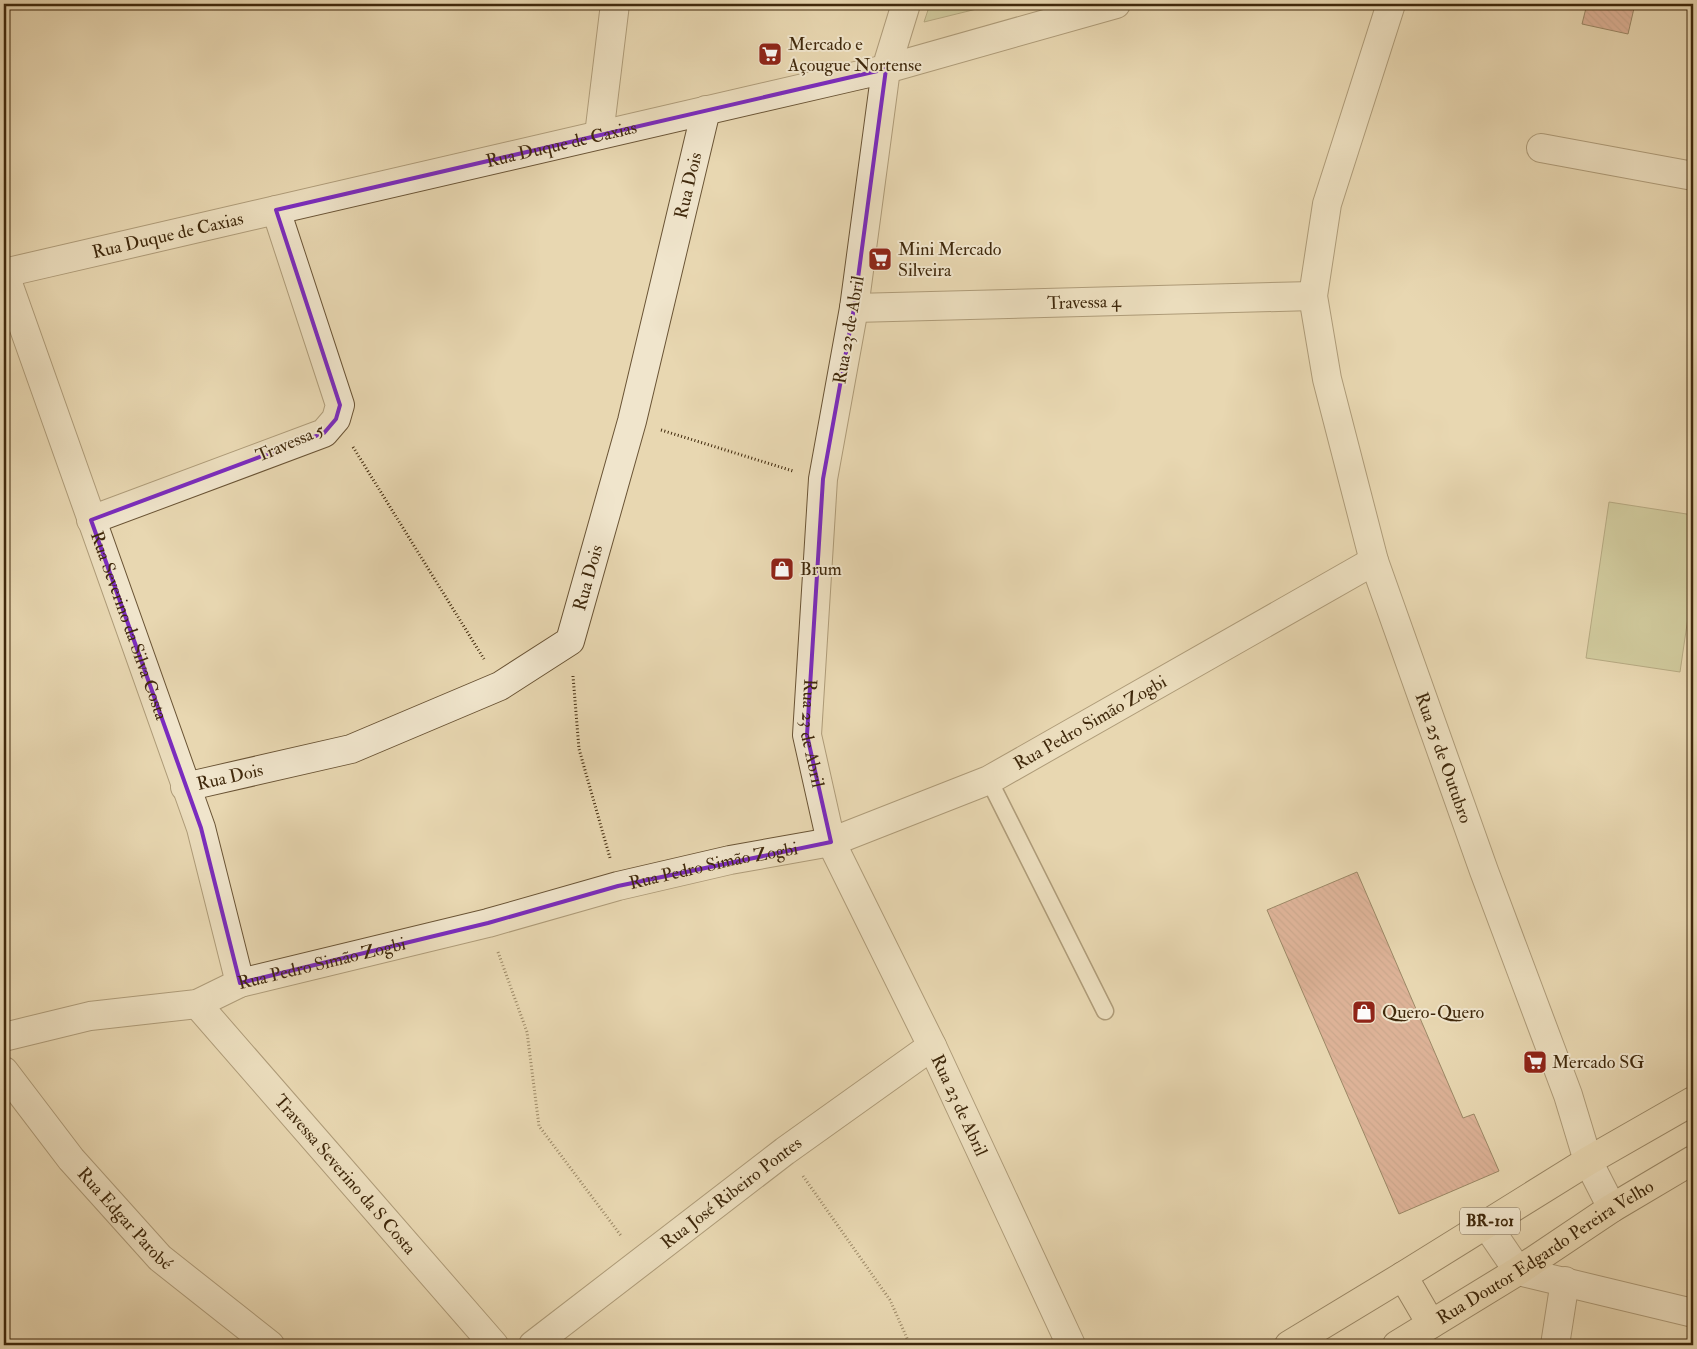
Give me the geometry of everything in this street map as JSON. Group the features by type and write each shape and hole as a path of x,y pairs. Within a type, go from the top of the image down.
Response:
{"main road":[{"name":"BR-101","path":"1289,1345 1588,1161 1693,1101"},
{"name":"Rua Doutor Edgardo Pereira Velho","path":"1397,1345 1518,1270 1612,1208 1693,1160"},
{"path":"1403,1276 1431,1324"}],"street":[{"path":"599,135 615,4"},
{"name":"Rua 23 de Abril","path":"906,4 886,68 854,308 823,480 807,735 831,842 932,1046 1071,1345"},
{"name":"Rua Duque de Caxias","path":"4,272 886,68 1116,4"},
{"name":"Rua 25 de Outubro","path":"1391,4 1327,204 1314,296 1327,379 1374,561 1484,872 1568,1095 1588,1161 1612,1208"},
{"name":"Rua Dois","path":"185,787 351,749 500,686 570,641 632,421 706,110"},
{"path":"1541,148 1693,176"},
{"name":"Travessa 5","path":"91,520 324,432 336,419 340,405 276,210"},
{"name":"Rua Severino da Silva Costa","path":"4,272 201,828 240,983"},
{"name":"Travessa 4","path":"854,308 1314,296"},
{"name":"Rua Pedro Simão Zogbi","path":"4,1037 90,1016 197,1004 240,983 488,923 618,886 730,860 831,842 989,780 1374,561"},
{"name":"Travessa Severino da S Costa","path":"197,1004 494,1345"},
{"name":"Rua José Ribeiro Pontes","path":"534,1345 785,1151 932,1046"},
{"name":"Rua Edgar Parobé","path":"4,1071 71,1159 160,1258 270,1345"},
{"path":"1486,1224 1518,1270 1693,1313"},
{"path":"1555,1345 1565,1281"}],"lane":[{"path":"989,780 1106,1010"}],"path":[{"path":"336,419 500,686"},
{"path":"632,421 823,480"},
{"path":"570,641 579,749 618,886"},
{"path":"488,923 527,1032 539,1126 642,1262"},
{"path":"785,1151 890,1300 910,1345"}],"highlighted area":[{"path":"886,69 854,308 823,479 807,735 831,842 618,886 488,923 240,983 201,828 91,520 324,433 336,419 340,405 276,210"}],"green space":[{"path":"930,4 997,4 924,22"},
{"path":"1609,502 1693,515 1693,583 1680,672 1586,658"}],"building":[{"path":"1587,4 1635,4 1628,34 1582,24"},
{"name":"Quero-Quero","path":"1357,872 1463,1118 1474,1114 1499,1171 1399,1214 1267,910"}],"place":[{"name":"Mercado e Açougue Nortense","path":"770,54"},
{"name":"Mini Mercado Silveira","path":"880,259"},
{"name":"Brum","path":"782,569"},
{"name":"Quero-Quero","path":"1364,1012"},
{"name":"Mercado SG","path":"1535,1062"}]}
